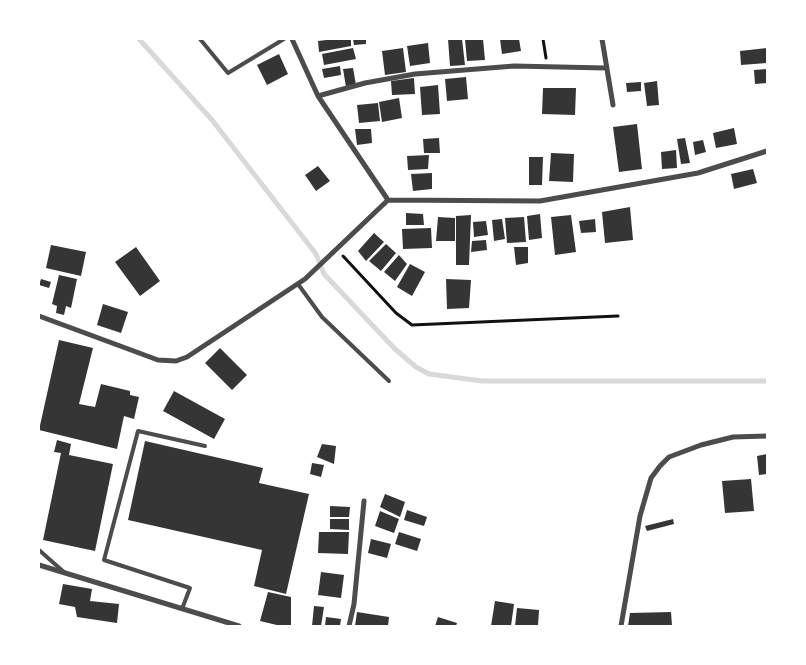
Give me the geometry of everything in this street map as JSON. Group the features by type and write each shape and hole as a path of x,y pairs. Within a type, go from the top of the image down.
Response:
{"street":[{"path":"292,39 318,96 388,200"},
{"path":"602,39 612,106"},
{"path":"318,96 365,83 415,74 547,66 605,68"},
{"path":"39,316 158,360 176,361 187,357 306,279 388,200 540,202 698,173 767,151"},
{"path":"622,626 642,508 651,478 660,466 669,457 701,445 733,437 767,436"},
{"path":"349,626 354,604 364,501"},
{"path":"39,565 239,626"}],"lane":[{"path":"200,39 228,73 284,39"},
{"path":"298,284 322,317 389,381"},
{"path":"182,609 190,588 104,560 138,431 205,446"},
{"path":"39,550 67,574"}],"path":[{"path":"544,39 547,66"},
{"path":"337,250 396,314 412,324 618,316"}],"building":[{"path":"351,39 351,46 319,52 318,41"},
{"path":"353,39 366,39 366,44 354,45"},
{"path":"448,39 462,39 465,65 450,66"},
{"path":"465,39 483,39 485,60 467,61"},
{"path":"500,39 519,39 521,51 502,54"},
{"path":"428,43 430,63 410,66 407,46"},
{"path":"353,48 356,59 324,65 322,54"},
{"path":"403,48 406,72 385,75 382,51"},
{"path":"767,48 767,63 741,65 740,51"},
{"path":"279,54 288,74 267,85 257,65"},
{"path":"340,66 341,75 324,78 322,69"},
{"path":"353,68 356,85 346,87 343,69"},
{"path":"767,69 767,83 755,84 754,70"},
{"path":"466,77 468,99 447,101 445,79"},
{"path":"414,78 415,94 392,95 391,81"},
{"path":"657,81 659,105 647,106 644,83"},
{"path":"641,82 641,91 627,92 626,83"},
{"path":"438,85 440,114 422,115 420,87"},
{"path":"543,88 576,88 575,115 542,114"},
{"path":"399,98 402,118 382,122 379,102"},
{"path":"378,103 380,121 359,123 357,105"},
{"path":"637,124 642,169 619,172 613,127"},
{"path":"734,128 737,144 716,148 713,133"},
{"path":"355,129 371,129 372,143 357,145"},
{"path":"439,138 440,153 424,153 423,139"},
{"path":"685,138 690,163 681,164 677,139"},
{"path":"703,140 706,152 695,155 693,142"},
{"path":"676,150 677,168 662,169 661,152"},
{"path":"551,153 574,154 573,182 549,181"},
{"path":"429,155 428,169 408,170 407,156"},
{"path":"529,157 543,157 542,185 529,185"},
{"path":"318,166 330,181 316,191 305,175"},
{"path":"753,169 757,183 734,189 731,174"},
{"path":"432,173 432,189 413,191 411,174"},
{"path":"630,207 633,240 605,243 602,212"},
{"path":"406,213 423,214 424,225 406,225"},
{"path":"540,214 542,238 529,240 527,216"},
{"path":"471,215 469,265 456,265 456,216"},
{"path":"571,215 576,252 555,255 551,217"},
{"path":"438,217 455,218 455,241 436,241"},
{"path":"524,217 526,242 507,243 505,218"},
{"path":"502,219 505,239 494,241 492,220"},
{"path":"595,219 596,232 581,233 579,221"},
{"path":"486,221 488,235 474,237 473,222"},
{"path":"431,228 432,248 403,249 402,229"},
{"path":"374,233 384,242 366,261 358,251"},
{"path":"486,240 487,250 471,252 472,241"},
{"path":"386,244 396,253 381,271 369,261"},
{"path":"51,245 86,252 81,276 46,268"},
{"path":"136,247 160,281 140,296 115,262"},
{"path":"514,247 528,247 528,263 516,265"},
{"path":"399,255 407,264 395,281 384,272"},
{"path":"410,264 425,272 412,296 397,287"},
{"path":"59,275 77,279 71,308 66,306 64,315 56,313 57,306 52,304"},
{"path":"41,279 51,282 49,288 39,285"},
{"path":"446,279 471,280 469,308 447,309"},
{"path":"103,304 128,312 121,333 97,325"},
{"path":"59,340 93,348 79,404 95,407 101,384 130,391 130,395 139,397 134,419 124,416 117,449 39,430"},
{"path":"220,348 247,375 232,390 205,363"},
{"path":"174,391 225,419 214,439 163,411"},
{"path":"57,440 71,444 69,455 113,464 95,551 43,540 61,453 54,452"},
{"path":"145,441 263,468 259,483 309,494 286,594 254,586 262,550 128,520"},
{"path":"322,444 336,446 334,464 317,457"},
{"path":"767,454 767,474 759,475 757,456"},
{"path":"312,463 324,465 321,477 310,474"},
{"path":"751,479 754,511 725,513 722,481"},
{"path":"385,494 405,502 400,517 380,507"},
{"path":"330,506 350,507 349,517 330,517"},
{"path":"407,510 427,517 424,526 404,520"},
{"path":"380,511 399,519 394,533 375,526"},
{"path":"330,519 349,519 349,530 330,529"},
{"path":"673,519 674,524 647,531 645,526"},
{"path":"319,532 349,532 348,554 318,553"},
{"path":"399,532 421,539 417,551 395,544"},
{"path":"371,539 391,544 387,558 368,553"},
{"path":"321,572 344,575 341,598 318,595"},
{"path":"63,584 92,589 90,601 119,604 117,623 77,617 75,607 59,604"},
{"path":"268,592 291,597 291,626 281,626 260,621"},
{"path":"495,601 514,604 511,626 491,626"},
{"path":"314,606 324,607 321,626 312,626"},
{"path":"517,608 539,610 538,626 515,626"},
{"path":"357,612 389,617 388,626 355,626"},
{"path":"671,612 672,626 628,626 630,613"},
{"path":"326,617 341,619 340,626 325,626"},
{"path":"438,617 457,623 456,626 435,626"}],"waterway":[{"path":"139,39 212,120 316,254 324,274 394,348 416,367 429,374 482,381 767,381"}]}
